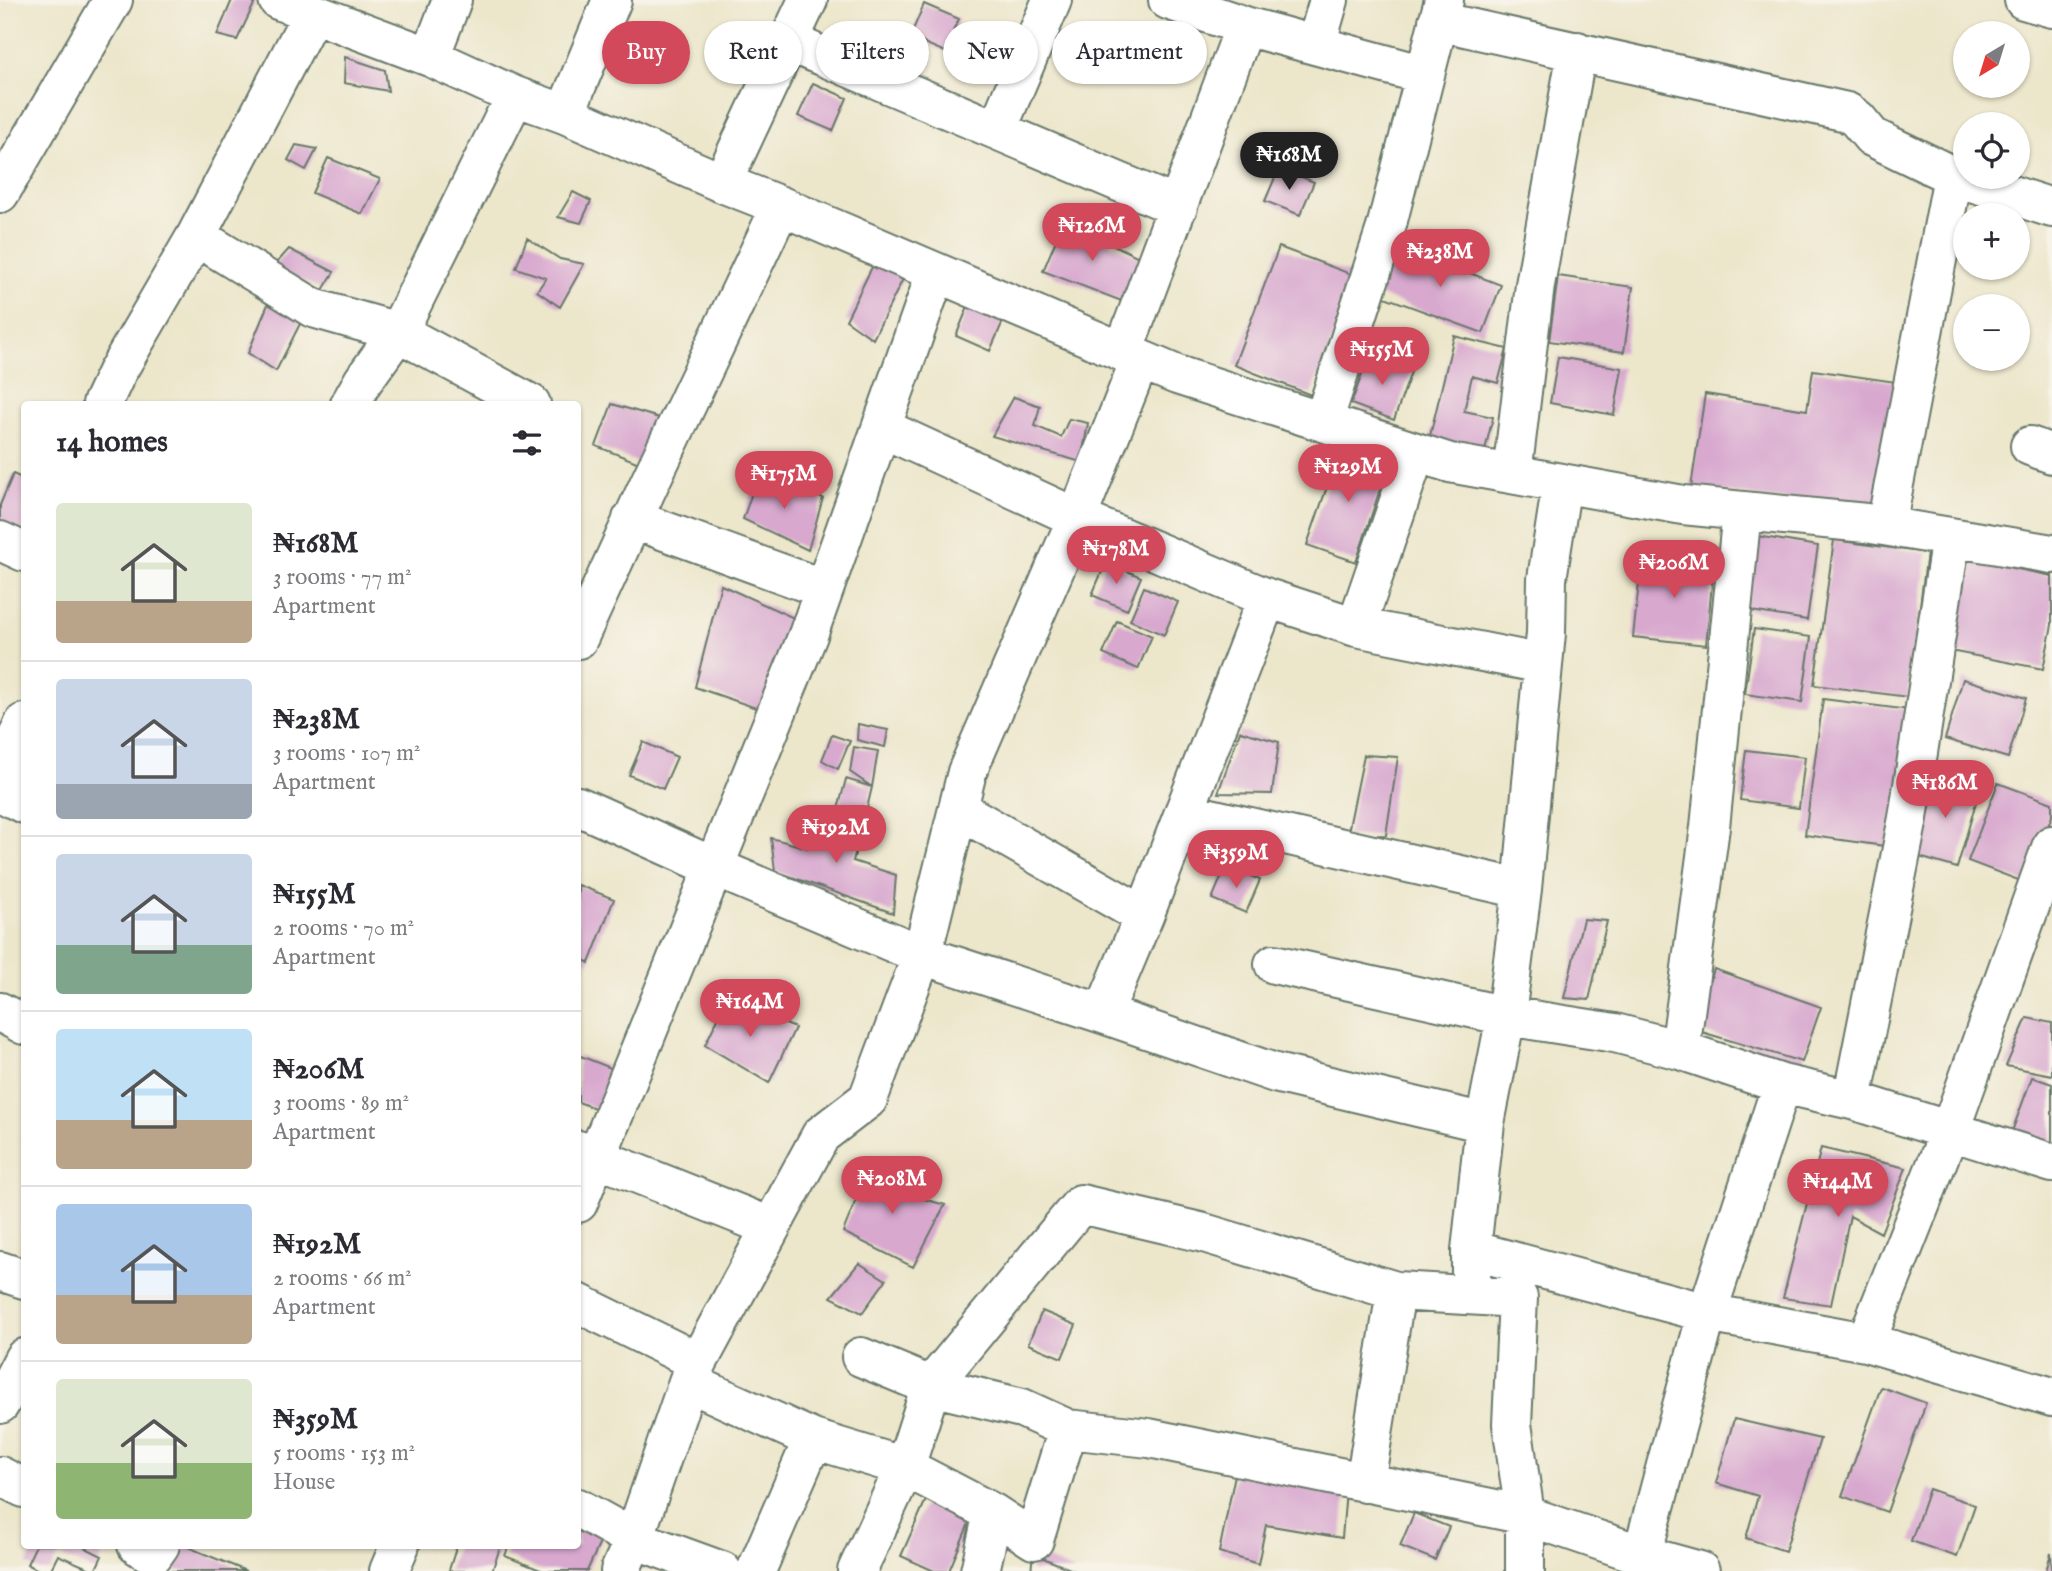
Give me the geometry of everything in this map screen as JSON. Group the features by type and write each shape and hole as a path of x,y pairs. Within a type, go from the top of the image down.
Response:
{"street":[{"path":"0,193 113,0"},
{"path":"430,57 452,0"},
{"path":"565,114 612,0"},
{"path":"798,21 808,0"},
{"path":"997,130 1052,0"},
{"path":"1168,0 1245,26 1425,75"},
{"path":"1316,45 1329,0"},
{"path":"2024,0 2052,8"},
{"path":"103,401 117,372 196,236 295,7 430,57 514,96 565,114 1177,375 1451,463 1683,505 1886,526 2052,554"},
{"path":"1323,422 1386,228 1441,10 1577,51 1847,112 1857,119 1872,137 1953,176 1886,526"},
{"path":"627,1555 693,1372 821,1135 868,1099 922,956 967,772 1077,518 1132,356 1178,207 1245,26"},
{"path":"802,48 1178,207"},
{"path":"1512,474 1535,285 1577,51"},
{"path":"722,183 769,84"},
{"path":"353,401 398,332 514,96"},
{"path":"1993,189 2052,208"},
{"path":"581,624 587,593 632,519 781,206"},
{"path":"196,236 313,308 398,332 525,401"},
{"path":"581,1185 586,1155 714,867 803,648 936,273"},
{"path":"881,428 1077,518 1267,598 1356,627 1543,664"},
{"path":"1356,627 1416,452"},
{"path":"1471,1295 1471,1250 1485,1123 1506,1016 1522,889 1543,664 1546,579 1562,483"},
{"path":"1680,1050 1710,827 1742,511"},
{"path":"632,519 824,589"},
{"path":"1852,1100 1908,818 1951,537"},
{"path":"0,541 21,551"},
{"path":"1102,1014 1144,916 1267,598"},
{"path":"0,773 21,729"},
{"path":"0,792 21,802"},
{"path":"581,807 922,956 1275,1073 1485,1123"},
{"path":"958,809 1144,916"},
{"path":"1184,812 1522,889"},
{"path":"1866,1342 1950,1130 2052,845"},
{"path":"1275,964 1506,1016 1615,1033 1680,1050 1782,1084 1852,1100 2052,1163"},
{"path":"0,1013 21,1024"},
{"path":"1642,1555 1707,1313 1782,1084"},
{"path":"586,1155 771,1227"},
{"path":"857,1571 905,1467 931,1386 1081,1204 1204,1233 1396,1291 1518,1297 1512,1424 1525,1515 1525,1571"},
{"path":"1471,1250 1707,1313 1866,1342 2052,1397"},
{"path":"0,1271 21,1278"},
{"path":"1366,1483 1396,1291"},
{"path":"581,1305 693,1372 813,1438 905,1467 993,1513 1034,1540 1068,1429"},
{"path":"861,1357 931,1386 1022,1408 1068,1429 1149,1438 1525,1515 1642,1555 1700,1571"},
{"path":"0,1404 21,1364"},
{"path":"756,1571 813,1438"},
{"path":"0,1476 21,1486"},
{"path":"581,1511 627,1555 722,1571"},
{"path":"980,1571 993,1513"},
{"path":"389,1571 398,1549"}],"building":[{"path":"232,0 256,0 237,40 217,35"},
{"path":"924,4 959,19 943,21 943,51 929,45 929,21 917,21"},
{"path":"345,57 385,70 388,91 344,83"},
{"path":"813,83 847,98 833,131 798,116"},
{"path":"296,145 317,149 306,170 288,160"},
{"path":"328,158 380,179 362,214 312,193"},
{"path":"1279,168 1314,182 1300,215 1265,201"},
{"path":"573,192 591,201 581,223 558,217"},
{"path":"1064,221 1141,258 1124,302 1043,271"},
{"path":"527,238 560,259 584,264 560,307 537,291 546,278 516,268"},
{"path":"1397,245 1501,285 1483,333 1379,295"},
{"path":"1279,247 1356,276 1311,395 1234,365"},
{"path":"289,249 334,272 323,290 273,267"},
{"path":"874,263 903,279 873,339 846,320"},
{"path":"1558,276 1633,287 1624,352 1549,341"},
{"path":"268,304 302,320 276,371 248,353"},
{"path":"969,304 1004,319 990,351 956,336"},
{"path":"1454,336 1507,349 1498,383 1472,376 1464,411 1493,417 1484,454 1429,440"},
{"path":"1370,354 1412,369 1394,420 1351,404"},
{"path":"1558,357 1622,368 1614,415 1550,403"},
{"path":"1813,370 1896,382 1878,514 1691,487 1705,394 1807,410"},
{"path":"1014,397 1040,406 1035,426 1061,437 1069,419 1088,423 1081,462 992,436"},
{"path":"612,404 659,418 639,463 596,446"},
{"path":"1341,446 1389,462 1356,562 1307,545"},
{"path":"13,474 21,478 21,538 0,528 0,505"},
{"path":"758,475 823,498 808,550 743,519"},
{"path":"1757,536 1818,546 1807,620 1745,610"},
{"path":"1834,540 1927,553 1908,697 1814,685"},
{"path":"1642,556 1714,563 1706,645 1633,637"},
{"path":"1968,559 2052,576 2052,625 2043,669 1950,651"},
{"path":"1106,562 1141,577 1127,610 1092,595"},
{"path":"721,585 794,618 762,710 695,687"},
{"path":"1144,587 1178,602 1164,635 1130,620"},
{"path":"1117,621 1152,636 1138,669 1103,654"},
{"path":"1754,629 1811,637 1802,702 1745,694"},
{"path":"1963,679 2026,698 2008,758 1945,739"},
{"path":"1823,699 1910,710 1892,847 1805,835"},
{"path":"858,724 888,730 885,747 857,740"},
{"path":"1240,731 1279,742 1272,794 1218,793"},
{"path":"832,735 850,741 838,769 822,760"},
{"path":"643,742 677,757 663,789 629,775"},
{"path":"854,747 878,751 872,787 850,772"},
{"path":"1746,750 1805,757 1799,808 1740,800"},
{"path":"1364,755 1398,757 1386,835 1347,837"},
{"path":"1933,771 1981,785 1957,868 1909,854"},
{"path":"846,779 872,787 864,821 837,813"},
{"path":"1998,783 2052,803 2052,816 2026,883 1968,861"},
{"path":"821,815 861,831 853,861 896,875 893,913 775,871 771,838 808,848"},
{"path":"1226,866 1260,880 1246,913 1212,899"},
{"path":"581,886 614,899 589,963 581,959"},
{"path":"1583,919 1607,921 1589,1000 1564,998"},
{"path":"1714,969 1821,1007 1802,1062 1695,1030"},
{"path":"727,999 795,1028 769,1083 705,1045"},
{"path":"2027,1018 2052,1023 2052,1075 2006,1066"},
{"path":"581,1056 616,1070 603,1111 581,1103"},
{"path":"2032,1077 2052,1084 2052,1151 2010,1137"},
{"path":"1821,1148 1906,1168 1881,1233 1850,1216 1831,1305 1783,1298"},
{"path":"870,1165 906,1171 909,1195 945,1205 913,1267 843,1232"},
{"path":"859,1263 886,1280 862,1313 831,1297"},
{"path":"1042,1311 1076,1325 1062,1358 1028,1344"},
{"path":"1881,1387 1926,1403 1887,1512 1842,1496"},
{"path":"1734,1419 1820,1439 1785,1551 1746,1538 1758,1496 1716,1483"},
{"path":"1237,1465 1346,1490 1342,1538 1266,1525 1258,1564 1219,1552"},
{"path":"1929,1489 1975,1505 1957,1557 1911,1541"},
{"path":"929,1493 972,1516 949,1571 934,1571 901,1556"},
{"path":"1414,1513 1449,1527 1435,1560 1400,1546"},
{"path":"581,1526 604,1534 587,1571 543,1571 505,1556 508,1549 581,1549"},
{"path":"34,1549 88,1549 102,1556 95,1571 58,1555 50,1571 40,1571 27,1564"},
{"path":"171,1549 193,1549 246,1571 163,1571"},
{"path":"456,1549 500,1549 492,1571 449,1570"},
{"path":"2051,1553 2052,1571 2046,1571"},
{"path":"1033,1554 1075,1571 1031,1571"}]}
